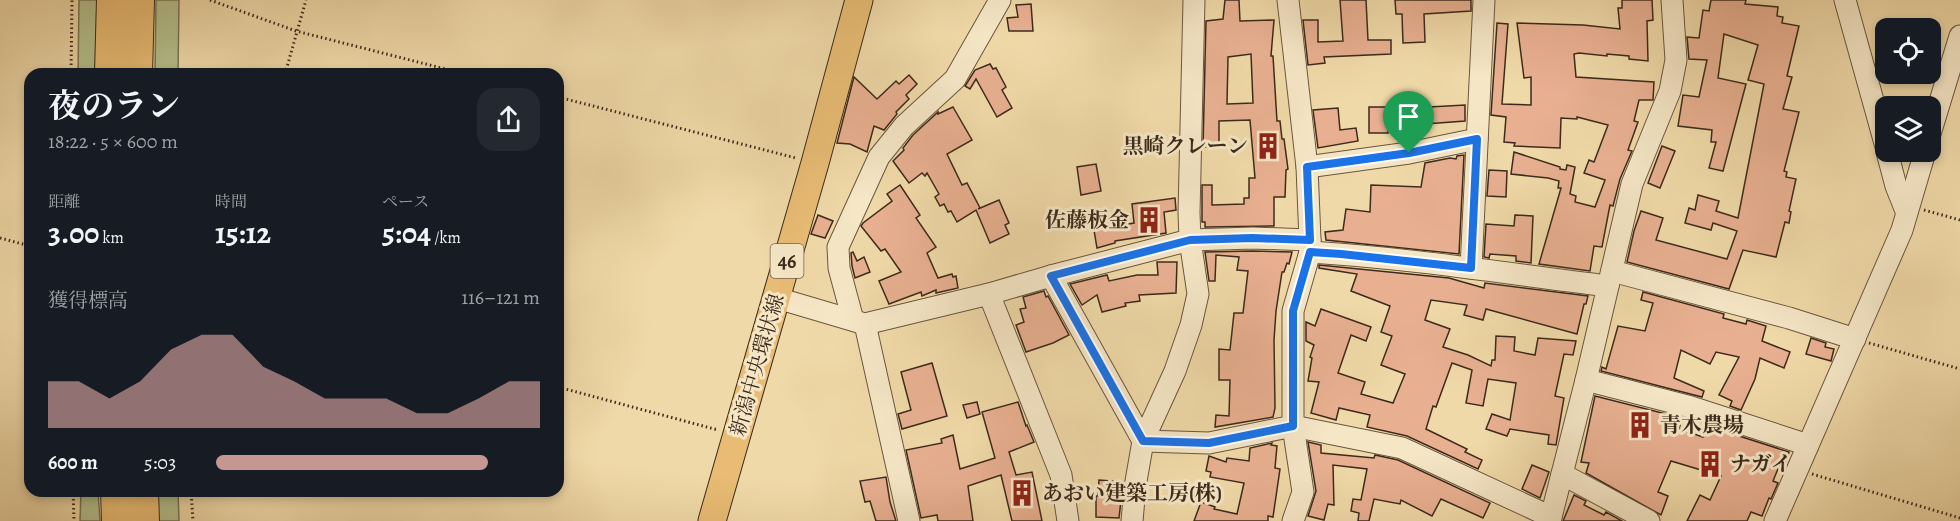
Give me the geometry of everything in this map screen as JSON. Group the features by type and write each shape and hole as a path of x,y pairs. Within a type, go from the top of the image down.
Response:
{"highway":[{"path":"111,68 113,0"},
{"path":"136,68 138,0"},
{"path":"117,497 118,521"},
{"path":"142,497 143,521"}],"main road":[{"name":"新潟中央環状線","path":"712,521 777,298 859,0"}],"street":[{"path":"909,521 859,322 839,268 838,247 879,157 904,126 955,79 1000,0"},
{"path":"1132,521 1143,441 1175,371 1198,294 1190,240 1194,0"},
{"path":"1288,0 1307,167 1310,246 1293,311 1293,426 1303,492 1293,521"},
{"path":"1471,268 1484,0"},
{"path":"1143,441 1209,443 1293,426 1402,448 1550,519 1586,380 1632,184 1670,91 1676,60 1672,0"},
{"path":"1845,0 1875,108"},
{"path":"1941,98 1960,36"},
{"path":"1307,167 1409,153 1477,139"},
{"path":"1890,162 1896,186 1907,208"},
{"path":"1775,521 1902,230 1922,162"},
{"path":"777,298 859,322 989,294 1190,240 1252,238 1310,246 1341,254 1471,268 1610,279 1789,318 1855,339"},
{"path":"1051,276 1143,441"},
{"path":"989,294 1061,475 1068,521"},
{"path":"1586,380 1690,407 1808,445"},
{"path":"1562,474 1649,521"}],"path":[{"path":"71,68 72,0"},
{"path":"210,0 296,31 441,68"},
{"path":"287,68 306,0"},
{"path":"564,99 815,163"},
{"path":"1907,208 1960,220"},
{"path":"0,238 24,244"},
{"path":"1855,339 1960,369"},
{"path":"564,389 737,435"},
{"path":"1799,469 1960,518"},
{"path":"73,497 74,521"},
{"path":"191,497 193,521"}],"green space":[{"path":"79,0 97,0 95,68 78,68"},
{"path":"156,0 179,0 178,68 155,68"},
{"path":"81,497 98,497 100,521 80,521"},
{"path":"157,497 178,497 179,521 158,521"}],"building":[{"path":"1225,0 1239,0 1240,21 1274,20 1271,56 1273,56 1277,121 1280,121 1288,169 1286,170 1285,197 1274,197 1274,226 1205,227 1205,222 1202,222 1202,185 1212,185 1212,205 1244,204 1244,198 1249,198 1249,178 1255,178 1250,120 1219,121 1219,147 1203,147 1206,21 1223,19","holes":["1251,54 1253,103 1227,104 1228,57"]},
{"path":"1340,0 1366,0 1368,40 1391,40 1391,54 1324,57 1325,63 1308,65 1303,20 1318,20 1318,42 1343,41"},
{"path":"1395,0 1471,0 1471,11 1424,14 1425,42 1403,43 1402,14 1396,14"},
{"path":"1622,0 1652,0 1653,20 1647,21 1648,61 1629,59 1629,56 1574,54 1576,77 1654,82 1653,100 1639,100 1634,121 1638,122 1628,150 1632,151 1620,179 1613,206 1610,205 1602,247 1594,246 1590,271 1539,264 1561,188 1558,188 1559,181 1511,174 1514,152 1560,167 1560,169 1566,170 1567,165 1575,167 1570,194 1576,196 1575,202 1595,207 1605,180 1584,173 1589,160 1594,162 1608,125 1577,117 1577,119 1561,118 1560,148 1514,146 1515,143 1504,142 1506,117 1491,115 1497,23 1508,24 1502,104 1531,105 1531,77 1524,78 1517,23 1583,25 1620,29 1618,8 1622,8"},
{"path":"1711,0 1746,0 1745,4 1778,7 1777,16 1783,17 1782,23 1799,26 1787,76 1792,77 1783,109 1799,112 1784,171 1787,172 1786,177 1796,179 1789,211 1791,212 1789,223 1785,222 1776,257 1743,250 1729,289 1627,262 1641,211 1663,218 1656,240 1727,259 1737,231 1713,223 1711,230 1685,223 1689,208 1695,210 1698,195 1719,201 1716,211 1738,218 1764,84 1748,80 1758,45 1724,34 1718,78 1746,84 1723,171 1709,168 1716,142 1711,142 1712,130 1678,126 1683,95 1699,97 1707,60 1689,59 1687,37 1699,38 1703,10 1709,11"},
{"path":"1031,4 1033,31 1009,31 1007,18 1018,17 1016,5"},
{"path":"990,64 993,69 996,68 1006,87 1002,90 1012,108 997,117 976,79 970,89 965,86 975,70"},
{"path":"909,75 917,84 906,95 909,99 896,112 897,114 884,130 874,126 867,152 850,144 837,143 854,77 877,99 896,81 899,84"},
{"path":"1465,105 1465,121 1412,125 1411,108"},
{"path":"953,107 972,140 947,154 962,185 967,183 980,208 978,209 999,200 1009,223 1005,225 1009,234 990,243 976,210 957,222 944,204 940,206 935,197 939,194 927,173 925,176 922,173 909,183 893,161 904,150 903,148 913,135 938,112 938,114"},
{"path":"1369,107 1388,107 1388,133 1369,133"},
{"path":"1338,108 1340,130 1356,128 1358,141 1318,148 1313,110"},
{"path":"1662,146 1675,151 1660,188 1648,183"},
{"path":"1464,155 1459,254 1326,240 1325,232 1343,230 1346,209 1370,212 1371,185 1421,187 1425,163 1456,159 1457,156"},
{"path":"1096,164 1101,191 1081,195 1077,167"},
{"path":"1489,170 1507,171 1506,197 1487,196"},
{"path":"900,185 920,215 916,218 936,247 927,253 938,278 952,274 953,277 956,276 958,288 936,293 936,290 922,296 921,292 889,304 879,281 901,272 885,249 881,251 861,226 892,201 887,194"},
{"name":"佐藤板金","path":"1175,198 1176,210 1164,212 1166,233 1115,241 1115,243 1097,248 1094,230 1098,229 1095,219 1107,216 1109,227 1134,223 1132,204"},
{"path":"818,215 833,221 825,238 811,234"},
{"path":"1515,215 1533,216 1531,263 1516,261 1516,256 1490,254 1489,258 1484,257 1486,224 1514,226"},
{"path":"853,252 857,261 864,257 870,272 855,278 851,253"},
{"path":"1205,252 1292,252 1289,264 1287,263 1282,272 1276,311 1275,408 1273,417 1215,427 1216,415 1229,416 1230,380 1219,380 1219,349 1230,350 1234,313 1243,313 1248,271 1237,270 1239,257 1216,255 1215,281 1209,281"},
{"path":"1157,262 1177,262 1176,293 1139,295 1140,301 1125,303 1126,306 1102,312 1097,295 1082,305 1070,284 1107,275 1109,281 1137,275 1158,275"},
{"path":"1319,265 1449,278 1484,288 1485,283 1588,296 1577,334 1486,309 1483,320 1464,315 1467,305 1431,300 1425,320 1450,329 1443,347 1491,366 1492,360 1495,360 1496,336 1515,337 1514,351 1535,355 1538,338 1576,341 1573,355 1564,354 1555,396 1564,398 1556,445 1548,444 1549,435 1510,429 1507,436 1486,429 1492,414 1510,420 1516,383 1488,379 1483,406 1466,403 1472,370 1452,363 1436,407 1433,406 1426,429 1467,449 1465,452 1482,460 1478,469 1407,436 1367,427 1370,415 1339,408 1336,420 1311,413 1319,382 1308,381 1312,358 1310,357 1314,345 1306,341 1306,322 1315,326 1321,309 1371,327 1366,341 1351,335 1338,373 1365,382 1361,394 1393,403 1405,374 1381,365 1392,336 1381,332 1390,306 1351,291 1357,274 1319,268"},
{"path":"1044,291 1069,335 1026,352 1016,325 1024,322 1020,309 1026,308 1023,297"},
{"path":"1643,292 1724,314 1723,318 1746,324 1747,320 1766,326 1762,341 1790,352 1784,368 1760,358 1755,379 1741,410 1730,406 1732,401 1719,395 1739,357 1716,352 1710,364 1681,350 1674,378 1704,391 1702,397 1601,371 1602,367 1606,369 1618,326 1645,331 1653,303 1641,300"},
{"path":"1811,338 1826,343 1825,347 1834,349 1831,361 1806,354"},
{"path":"932,363 947,416 902,429 898,414 911,410 901,372"},
{"path":"1595,396 1682,418 1679,429 1703,437 1708,426 1789,452 1786,461 1782,459 1773,481 1778,483 1762,516 1751,512 1747,521 1687,521 1700,495 1710,500 1721,476 1671,461 1658,492 1668,496 1661,515 1586,473 1589,463 1581,462"},
{"path":"977,402 980,414 967,418 963,405"},
{"path":"1018,402 1034,442 1009,452 1016,475 1032,472 1042,521 1012,521 1001,475 968,486 973,521 938,521 937,515 921,518 906,450 942,443 941,439 953,435 960,469 995,458 982,412"},
{"path":"1308,442 1321,445 1321,453 1374,458 1375,455 1398,460 1490,503 1483,518 1441,499 1432,516 1401,500 1400,504 1374,499 1369,521 1358,521 1359,513 1351,511 1353,499 1361,500 1367,469 1333,465 1334,505 1328,504 1324,520 1308,516 1316,491"},
{"path":"1272,443 1271,445 1277,446 1275,468 1280,469 1273,517 1268,516 1268,521 1194,521 1201,502 1215,507 1214,509 1237,514 1244,483 1210,477 1211,472 1206,471 1209,456 1226,462 1227,458 1249,461 1250,448"},
{"path":"1532,465 1549,472 1540,498 1522,489"},
{"path":"886,477 896,521 876,521 870,501 865,502 860,481"},
{"path":"1099,480 1123,482 1119,518 1096,517"},
{"path":"1574,495 1586,501 1584,505 1604,515 1606,512 1622,521 1563,521"}],"place":[{"name":"黒崎クレーン","path":"1268,146"},
{"name":"佐藤板金","path":"1149,220"},
{"name":"青木農場","path":"1640,425"},
{"name":"ナガイ","path":"1710,464"},
{"name":"あおい建築工房(株)","path":"1022,493"}],"route":[{"path":"1477,139 1471,268 1310,252 1293,311 1293,426 1209,443 1143,441 1051,276 1190,240 1252,238 1310,240 1307,167 1409,153 1477,139"}]}
